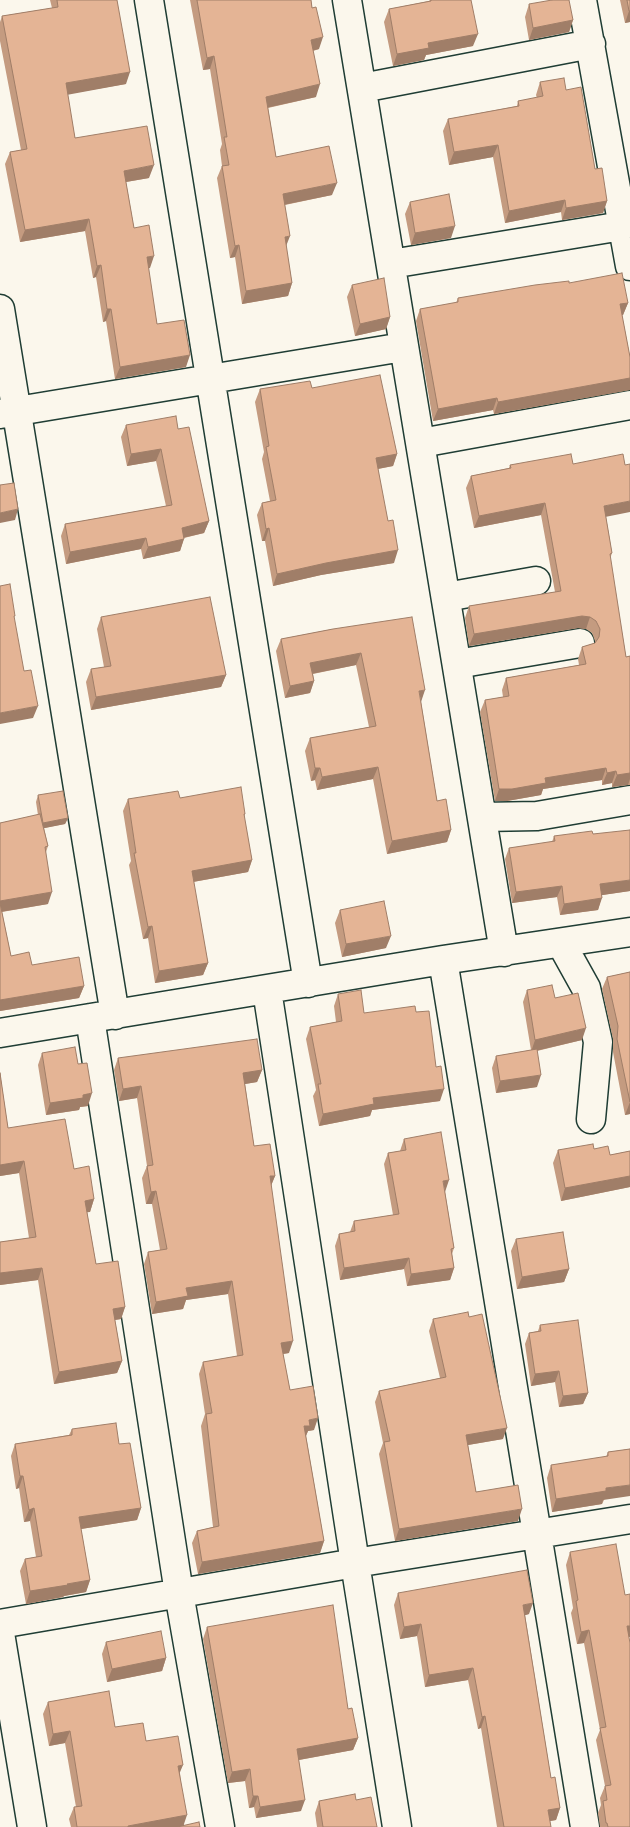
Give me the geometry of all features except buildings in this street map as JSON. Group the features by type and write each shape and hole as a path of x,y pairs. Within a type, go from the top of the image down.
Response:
{"street":[{"path":"149,0 308,983"},
{"path":"347,0 504,952"},
{"path":"582,0 630,266"},
{"path":"362,88 590,44"},
{"path":"391,264 622,226"},
{"path":"0,309 9,413 102,1017 179,1593 220,1827"},
{"path":"9,413 404,348"},
{"path":"421,443 630,405"},
{"path":"446,597 536,581"},
{"path":"457,664 580,643"},
{"path":"482,817 537,816 630,800"},
{"path":"0,1033 443,960 630,932"},
{"path":"561,943 586,988 598,1042 591,1119"},
{"path":"443,960 585,1827"},
{"path":"267,990 397,1827"},
{"path":"0,1624 355,1563 630,1520"},
{"path":"0,1633 32,1827"}]}
